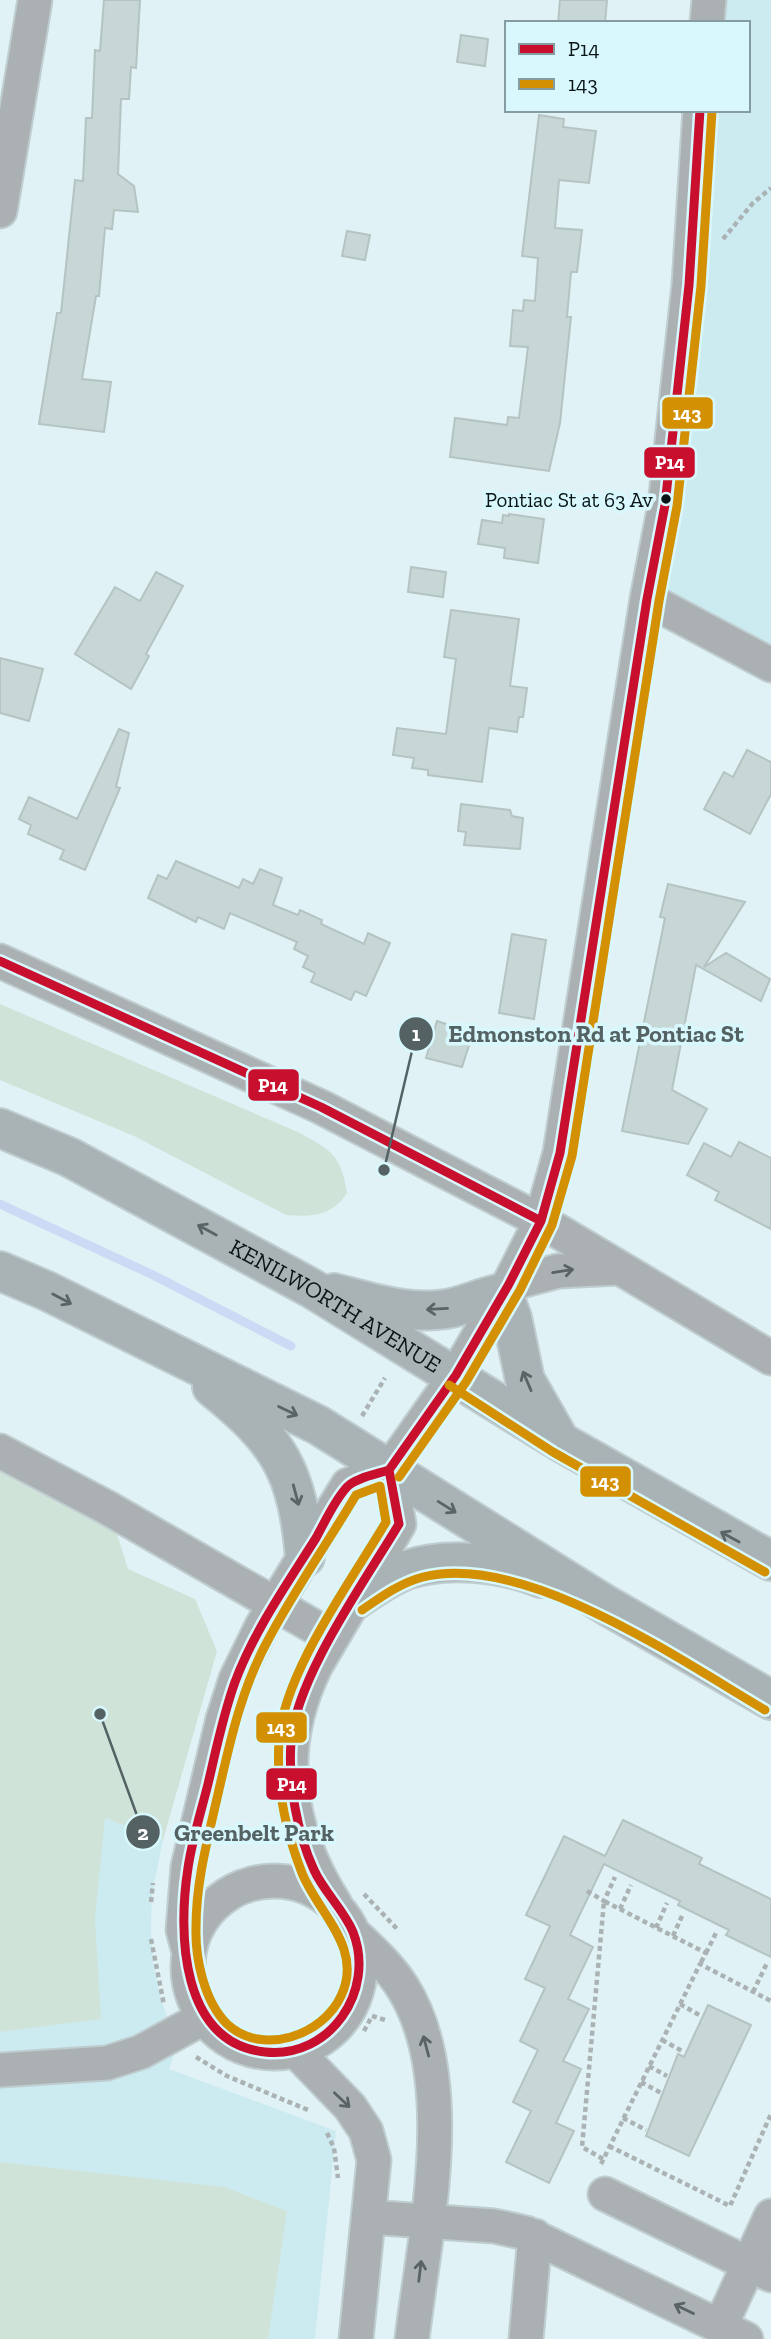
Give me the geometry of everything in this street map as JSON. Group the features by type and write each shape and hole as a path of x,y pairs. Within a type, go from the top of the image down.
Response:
{"main road":[{"name":"KENILWORTH AVENUE","path":"0,1128 69,1157 311,1288 559,1441 771,1561"},
{"path":"0,1272 47,1291 318,1425 606,1605 771,1700"},
{"path":"311,1288 412,1309 445,1309 506,1288 525,1380 559,1441"},
{"path":"172,1355 229,1401 280,1455 294,1485 303,1518 305,1557"},
{"path":"355,1601 403,1571 425,1564 447,1563 521,1570 606,1605"}],"street":[{"path":"0,211 35,0"},
{"path":"707,21 709,0"},
{"path":"190,2025 195,1999 189,1976 189,1952 183,1930 188,1867 220,1731 236,1679 275,1603 348,1485 389,1470 456,1375 541,1221 560,1153 647,599 665,505 689,285 700,112"},
{"path":"647,599 771,666"},
{"path":"0,961 321,1107 541,1221 771,1358"},
{"path":"506,1288 558,1271 618,1268"},
{"path":"0,1451 106,1507 332,1637"},
{"path":"389,1470 399,1524 305,1687 296,1716 290,1772 298,1825 314,1870 352,1913 405,1990 426,2044 436,2102 412,2339"},
{"path":"189,1952 197,1929 208,1912 227,1894 254,1883 274,1880 307,1887 352,1913"},
{"path":"0,2070 107,2063 141,2052 190,2025 218,2032 248,2049 265,2052 295,2050 327,2035 338,2024 353,2000 360,1975 352,1913"},
{"path":"295,2050 350,2108 366,2131 374,2160 356,2339"},
{"path":"601,2182 760,2269"},
{"path":"369,2217 494,2227 535,2236 733,2333 760,2269 771,2216"},
{"path":"526,2339 535,2236"}],"path":[{"path":"362,1417 385,1378"},
{"path":"150,1913 155,1876"},
{"path":"603,2159 582,2147 604,1900 615,1877"},
{"path":"620,1909 631,1885"},
{"path":"587,1891 706,1953"},
{"path":"656,1928 667,1903"},
{"path":"352,1913 404,1939"},
{"path":"673,1936 682,1916"},
{"path":"601,2182 603,2159 609,2146 716,1933"},
{"path":"151,1937 160,1995 190,2025 204,2063 244,2084 292,2102 317,2119"},
{"path":"700,1964 770,1999"},
{"path":"753,1992 767,1964"},
{"path":"680,2004 702,2015"},
{"path":"662,2039 684,2052"},
{"path":"649,2066 667,2076"},
{"path":"641,2082 663,2094"},
{"path":"609,2146 730,2206 771,2114"},
{"path":"623,2118 646,2130"},
{"path":"321,2125 334,2148 339,2166 338,2189"}],"shaded area":[{"path":"709,0 771,0 771,665 647,599 700,112 750,112 750,21 707,21"},
{"path":"0,1777 163,1840 152,1894 151,1930 153,1963 160,1997 178,2044 169,2069 336,2131 315,2339 0,2339"}],"green space":[{"path":"0,1004 300,1133 327,1150 338,1162 347,1193 328,1211 304,1216 286,1215 134,1136 0,1080"},
{"path":"0,1465 99,1518 117,1534 128,1569 195,1599 217,1651 163,1840 105,1818 95,1918 101,2019 0,2032"},
{"path":"0,2162 224,2187 287,2211 268,2339 0,2339"}],"building":[{"path":"104,0 140,0 136,68 131,67 129,99 121,99 118,174 134,186 138,212 114,210 112,229 105,228 99,296 96,296 82,379 111,382 104,432 39,424 57,313 61,313 75,180 83,181 86,118 92,118 95,50 100,51"},
{"path":"560,0 607,0 605,21 558,21"},
{"path":"461,35 488,39 485,66 457,62"},
{"path":"539,115 564,119 563,127 596,131 589,183 559,180 555,228 582,230 577,272 571,272 567,317 571,317 560,423 549,471 450,457 455,418 507,425 508,417 519,418 528,347 510,346 513,310 523,311 524,300 535,301 538,258 522,256"},
{"path":"347,231 370,235 365,260 342,256"},
{"path":"503,515 544,519 538,563 504,558 505,548 478,544 482,520 502,523"},
{"path":"411,567 446,572 443,597 408,592"},
{"path":"156,572 183,586 146,654 149,656 131,689 75,654 115,587 140,601"},
{"path":"451,610 519,619 510,686 527,688 523,717 519,717 517,732 489,728 482,782 428,775 428,770 412,768 414,758 393,755 397,728 446,734 456,659 444,657"},
{"path":"0,658 43,669 29,721 0,713"},
{"path":"119,729 129,733 116,787 120,788 85,870 60,859 64,850 28,834 31,825 19,819 29,797 77,819"},
{"path":"747,750 771,762 771,794 750,834 704,809 724,772 733,777"},
{"path":"461,804 510,810 512,816 523,818 520,849 464,845 466,832 458,831"},
{"path":"176,861 239,888 243,879 253,884 260,869 282,878 273,905 298,915 300,910 322,920 321,924 364,944 368,933 390,943 366,996 355,991 351,1000 311,982 315,973 303,967 308,956 294,949 297,942 230,913 224,929 198,917 196,922 148,898 158,875 167,879"},
{"path":"668,884 745,902 704,967 726,953 770,979 761,1001 696,965 672,1090 707,1109 688,1144 622,1131 665,918 660,917"},
{"path":"512,934 546,940 534,1019 499,1013"},
{"path":"437,1021 473,1033 462,1067 426,1058"},
{"path":"739,1142 771,1158 771,1229 715,1200 719,1192 687,1175 704,1143 731,1157"},
{"path":"623,1820 702,1858 699,1864 771,1899 771,1957 726,1935 729,1930 678,1905 680,1901 604,1864 570,1935 593,1947 568,1999 589,2009 563,2061 581,2069 556,2123 574,2131 549,2183 506,2162 531,2111 513,2102 538,2050 520,2041 545,1988 525,1979 550,1926 526,1915 564,1836 605,1856"},
{"path":"708,2005 751,2025 689,2156 646,2136 678,2054 684,2057"}],"waterway":[{"path":"0,1204 153,1275 291,1346"}],"transit line":[{"name":"P14","path":"389,1470 456,1375 509,1284 541,1221 560,1153 647,599 665,505 689,285 700,112"},
{"name":"143","path":"399,1477 466,1382 520,1290 552,1225 572,1156 659,601 677,506 701,286 712,112"},
{"name":"P14","path":"0,961 321,1107 541,1221"},
{"name":"143","path":"449,1385 553,1452 765,1572"},
{"name":"P14","path":"389,1470 399,1524 318,1659 296,1716 290,1758 298,1824 318,1878 353,1932 358,1954 358,1977 352,1998 342,2017 327,2033 309,2044 288,2051 265,2052 237,2044 216,2028 201,2007 191,1981 184,1922 192,1847 227,1707 252,1644 342,1493 355,1481 389,1470"},
{"name":"143","path":"380,1486 386,1522 306,1657 283,1714 279,1741 281,1792 291,1841 309,1888 343,1947 347,1962 347,1979 332,2010 307,2031 274,2040 257,2039 241,2034 227,2024 212,2004 202,1978 196,1927 200,1876 207,1843 237,1716 258,1660 288,1605 356,1495 380,1486"},
{"name":"143","path":"362,1610 384,1595 423,1577 463,1573 508,1580 554,1595 600,1615 646,1639 765,1710"}],"place":[{"name":"Pontiac St at 63 Av","path":"666,499"},
{"name":"Edmonston Rd at Pontiac St","path":"384,1170"},
{"name":"Greenbelt Park","path":"100,1714"}]}
